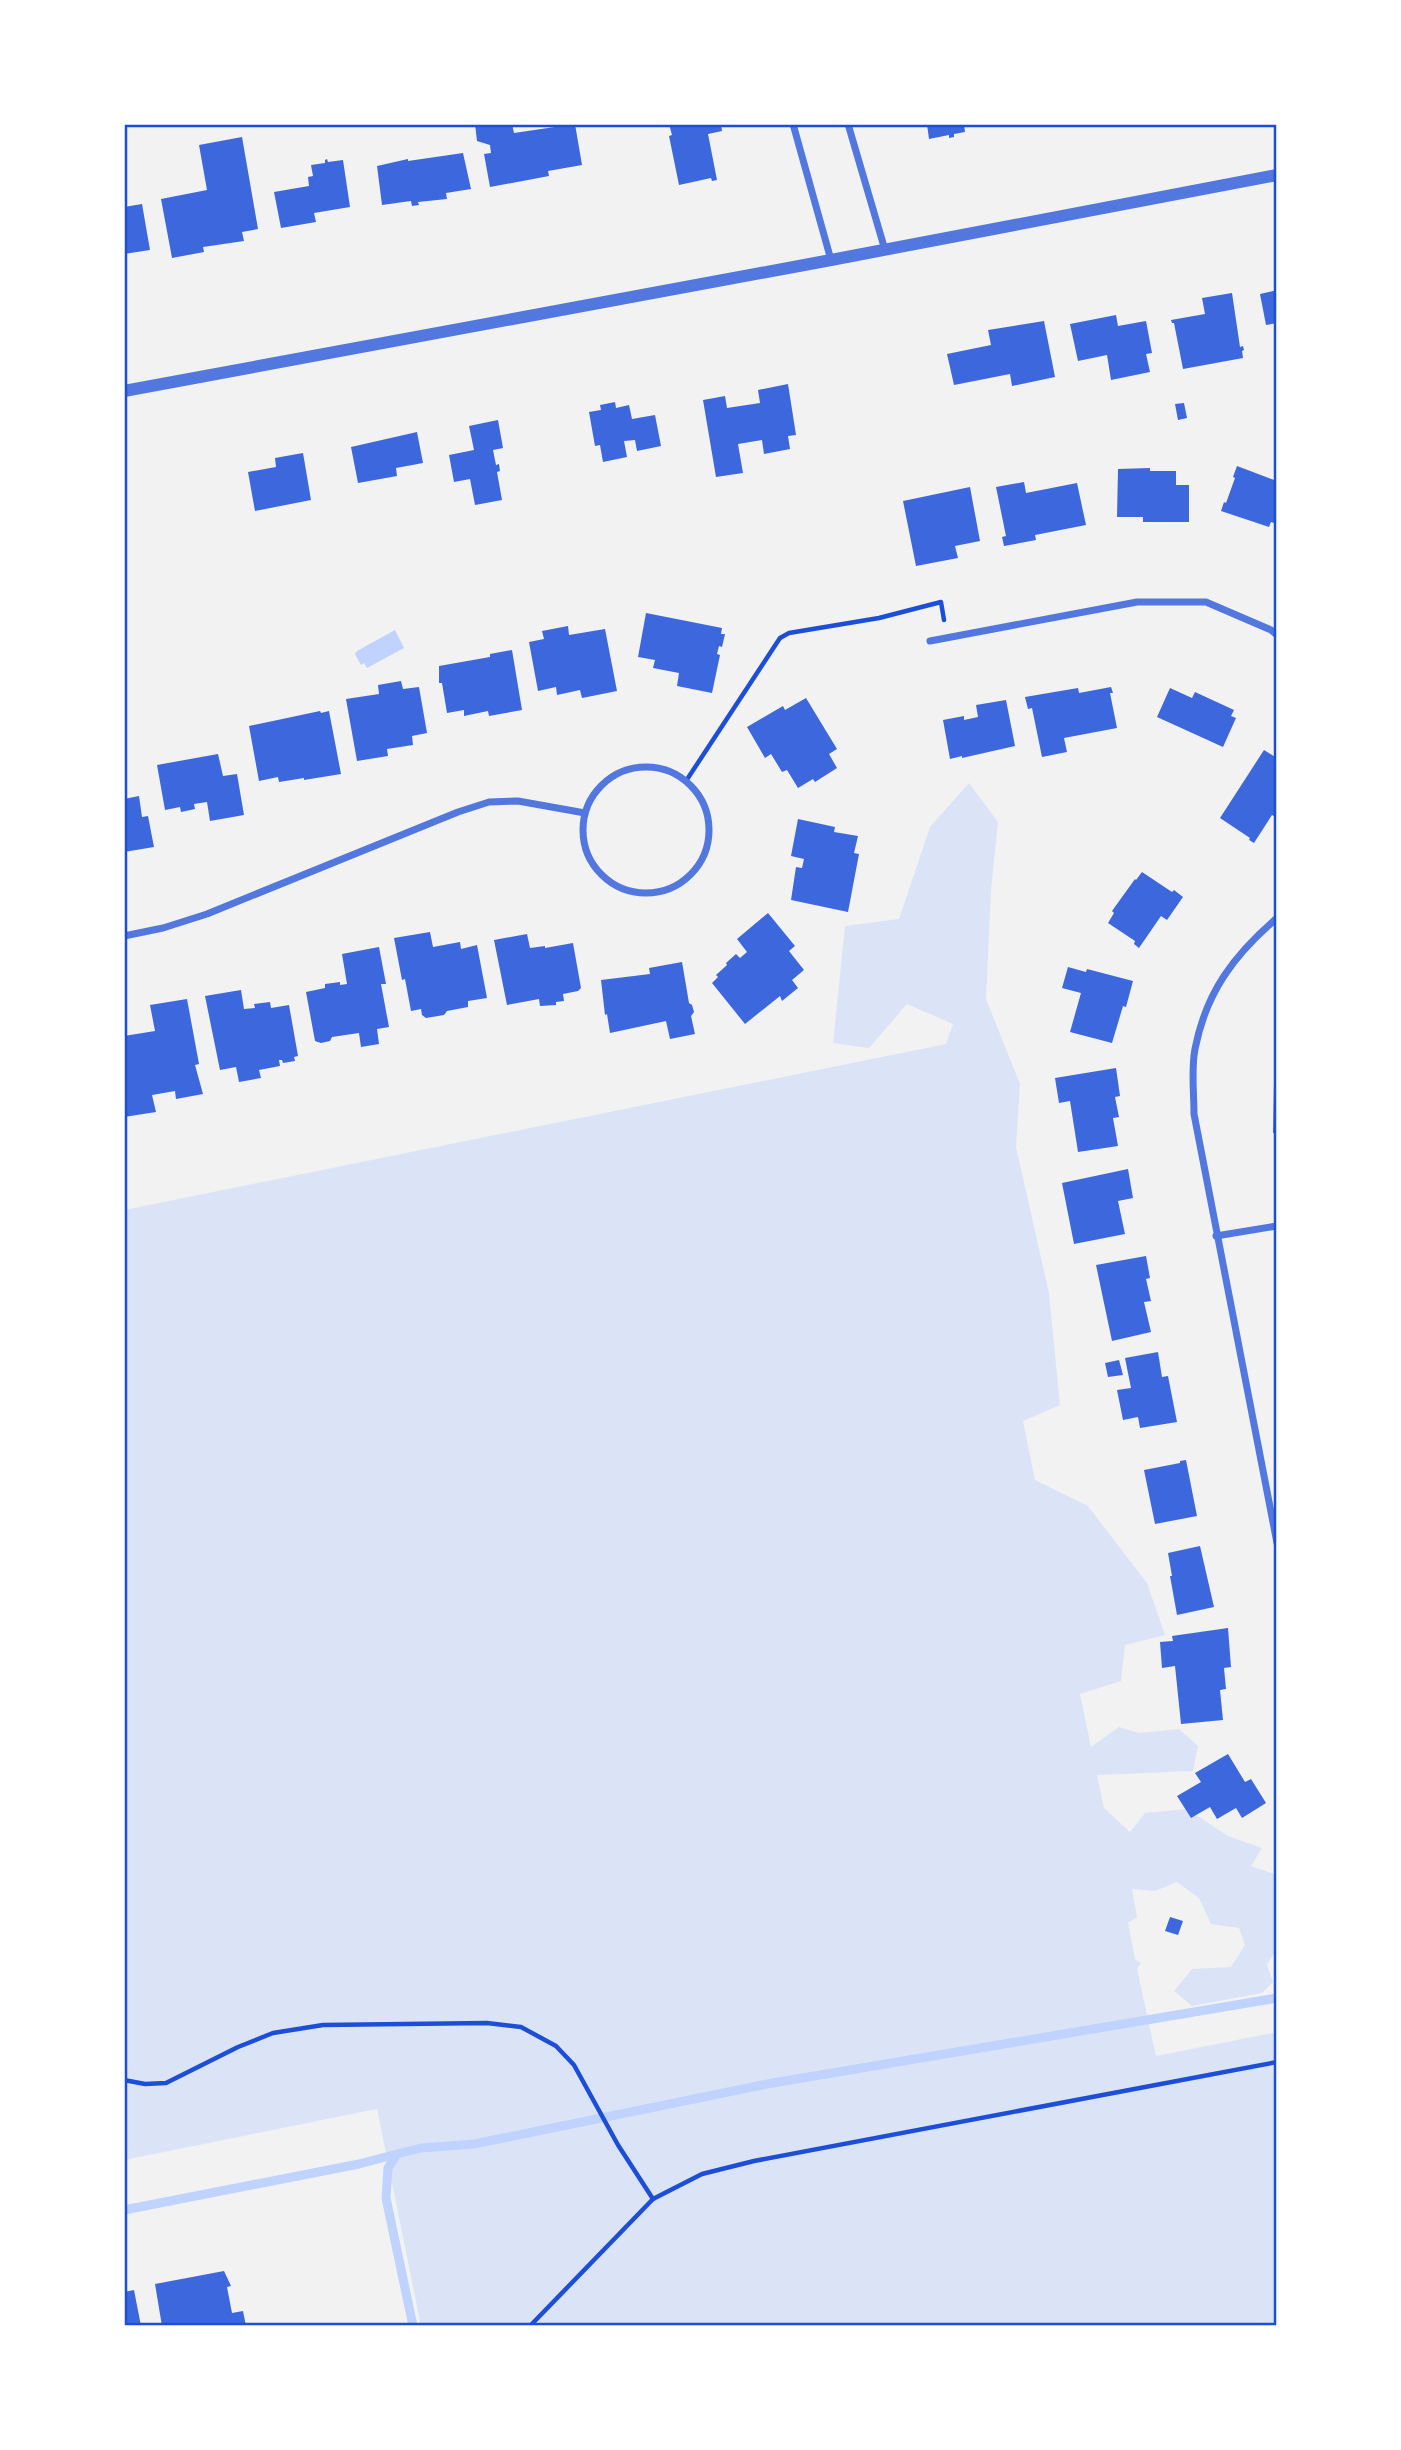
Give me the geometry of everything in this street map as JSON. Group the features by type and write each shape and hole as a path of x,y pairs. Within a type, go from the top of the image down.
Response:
{"street":[{"path":"793,124 831,260"},
{"path":"848,124 885,250"},
{"path":"124,391 1277,175"},
{"path":"930,641 1137,602 1206,602 1277,635"},
{"path":"648,767 668,771 686,781 700,797 707,817 708,837 703,857 691,874 674,886 654,893 634,892 614,885 598,872 587,854 583,834 584,813 593,794 608,779 626,770 648,767"},
{"path":"124,936 163,928 207,914 457,812 489,802 518,801 584,813"},
{"path":"1277,918 1247,944 1223,976 1206,1010 1195,1051 1194,1114 1277,1544"},
{"path":"1216,1236 1277,1226"}],"path":[{"path":"686,781 780,638 789,633 878,618 941,603 947,638"},
{"path":"124,2080 145,2084 166,2083 273,2032 323,2025 487,2023 521,2027 556,2046 574,2065 618,2145 653,2199"},
{"path":"530,2326 653,2199 702,2174 754,2161 1277,2062"}],"shaded area":[{"path":"969,783 998,822 991,890 986,999 1020,1084 1016,1147 1049,1293 1060,1405 1023,1421 1035,1480 1088,1506 1147,1583 1165,1635 1125,1645 1121,1681 1080,1694 1091,1747 1119,1727 1139,1733 1179,1729 1198,1746 1193,1771 1097,1775 1104,1808 1130,1832 1145,1813 1187,1809 1228,1836 1262,1848 1251,1866 1277,1875 1277,1948 1267,1965 1273,1982 1262,1993 1192,2006 1174,1991 1192,1969 1231,1967 1245,1945 1239,1928 1211,1924 1199,1898 1177,1882 1155,1891 1132,1889 1137,1917 1128,1923 1135,1959 1141,1963 1137,1969 1156,2056 1277,2032 1277,2326 421,2326 377,2109 124,2160 124,1210 946,1044 953,1024 907,1004 869,1048 833,1043 845,926 899,919 930,827"}],"water":[{"path":"395,630 404,648 367,668 364,663 361,665 355,654 357,651"}],"building":[{"path":"475,124 512,124 514,133 575,124 582,165 548,171 549,176 490,187 484,154 491,153 490,145 477,141"},
{"path":"669,124 721,124 722,131 708,134 717,180 712,181 711,178 679,185"},
{"path":"927,124 964,124 965,132 949,138 949,135 929,139"},
{"path":"242,137 258,229 242,232 244,241 203,247 204,252 172,258 161,199 207,190 199,145"},
{"path":"463,153 471,189 446,193 447,199 418,202 419,205 412,206 411,201 382,205 377,166 408,159"},
{"path":"327,159 328,162 343,160 350,207 314,213 316,222 281,228 274,192 309,186 308,177 313,176 311,165 325,163"},
{"path":"142,204 150,250 124,254 124,207"},
{"path":"1277,290 1277,323 1266,325 1260,294"},
{"path":"1232,293 1240,347 1243,346 1244,350 1243,358 1183,369 1174,323 1171,320 1205,314 1202,298"},
{"path":"1116,315 1118,326 1146,321 1152,353 1146,354 1150,372 1111,380 1107,355 1078,361 1070,324"},
{"path":"1044,321 1055,377 1012,386 1010,374 954,385 947,354 991,345 988,330"},
{"path":"788,384 796,435 788,436 790,449 764,454 762,440 738,444 743,473 716,477 703,400 725,396 727,408 760,403 758,390"},
{"path":"615,402 616,408 629,405 632,419 655,415 661,446 637,451 635,440 624,441 627,457 603,462 600,445 595,446 589,412 601,410 600,405"},
{"path":"1184,403 1187,418 1178,420 1175,404"},
{"path":"498,420 503,448 493,450 496,465 499,464 500,471 497,472 502,500 475,505 470,479 454,482 449,455 474,450 469,426"},
{"path":"417,432 423,463 396,468 397,476 358,483 351,447"},
{"path":"303,453 311,500 255,511 248,472 276,467 275,458"},
{"path":"1237,466 1277,481 1277,524 1271,522 1269,527 1221,511 1235,478 1233,477"},
{"path":"1150,468 1150,471 1176,471 1176,485 1189,485 1189,522 1143,522 1143,517 1117,517 1118,469"},
{"path":"1024,482 1026,493 1077,483 1086,525 1035,535 1036,540 1004,546 1002,537 1006,536 996,487"},
{"path":"970,487 980,541 955,546 958,558 916,566 903,501"},
{"path":"646,613 722,628 721,634 725,634 717,654 720,655 712,693 677,686 679,673 653,668 655,660 638,657"},
{"path":"568,626 569,635 605,629 617,691 582,698 580,690 557,695 556,687 538,691 529,642 544,639 542,631"},
{"path":"512,650 522,710 489,716 488,711 464,716 464,710 447,713 442,683 439,683 439,666 490,657 490,654"},
{"path":"401,681 403,689 419,687 427,733 412,736 413,745 387,749 388,756 357,761 346,699 379,694 378,685"},
{"path":"1111,687 1117,728 1064,738 1067,752 1042,757 1032,708 1028,709 1025,697 1078,688 1079,693"},
{"path":"1170,688 1192,698 1195,692 1234,710 1231,716 1236,718 1223,747 1157,717"},
{"path":"806,698 837,749 829,754 837,768 815,782 813,779 798,788 787,770 782,772 771,754 765,758 747,727 783,706 785,710"},
{"path":"1006,700 1015,746 950,759 943,720 964,716 964,720 978,717 976,705"},
{"path":"329,711 341,774 304,780 279,782 278,777 259,781 249,726"},
{"path":"1264,750 1277,758 1277,818 1272,815 1254,843 1220,818"},
{"path":"218,754 223,776 237,774 244,815 210,821 207,802 194,804 195,809 181,812 180,807 165,810 157,765"},
{"path":"139,796 142,817 148,816 154,847 124,852 124,799"},
{"path":"798,819 835,827 834,832 858,836 854,853 859,854 848,912 791,900 796,867 802,868 804,859 791,856"},
{"path":"1142,872 1183,897 1167,920 1161,916 1139,948 1134,944 1135,941 1108,923 1114,913 1112,911"},
{"path":"768,913 795,946 789,951 804,970 792,980 798,988 782,1001 780,996 745,1024 712,983 736,954 740,958 747,952 737,939"},
{"path":"430,932 433,947 460,942 461,949 477,945 487,998 468,1001 468,1007 447,1011 444,1015 426,1018 421,1009 411,1011 394,938"},
{"path":"527,934 530,948 573,943 581,988 563,994 564,1001 556,1002 556,1005 540,1006 539,999 507,1005 494,940"},
{"path":"379,947 386,984 381,984 389,1027 377,1029 379,1044 361,1047 359,1033 332,1037 330,1041 321,1043 315,1041 306,992 325,988 325,984 347,984 342,954"},
{"path":"682,962 689,1003 694,1012 691,1016 695,1034 670,1039 666,1021 610,1033 601,980 650,974 649,968"},
{"path":"1068,967 1133,981 1112,1043 1070,1032 1081,993 1062,988"},
{"path":"241,990 244,1009 255,1008 254,1004 270,1002 271,1008 289,1005 298,1056 294,1057 295,1061 283,1063 279,1060 280,1066 259,1070 261,1078 239,1082 236,1067 220,1070 205,996"},
{"path":"187,999 199,1064 195,1065 203,1094 176,1099 175,1091 152,1095 156,1112 124,1117 124,1036 155,1031 150,1005"},
{"path":"1116,1068 1120,1096 1115,1097 1119,1117 1113,1118 1118,1146 1078,1152 1070,1101 1059,1103 1055,1078"},
{"path":"1274,1082 1277,1082 1277,1133 1273,1133"},
{"path":"1128,1169 1133,1198 1118,1201 1125,1234 1074,1244 1062,1183"},
{"path":"1146,1256 1150,1278 1146,1279 1151,1301 1144,1302 1151,1332 1112,1341 1096,1265"},
{"path":"1158,1352 1162,1377 1168,1376 1177,1422 1140,1428 1138,1417 1123,1420 1117,1390 1131,1388 1125,1358"},
{"path":"1119,1360 1123,1375 1108,1377 1105,1363"},
{"path":"1186,1460 1197,1516 1155,1524 1144,1470"},
{"path":"1200,1546 1214,1607 1177,1615 1168,1553"},
{"path":"1228,1628 1231,1667 1224,1668 1226,1689 1220,1690 1223,1720 1181,1724 1175,1666 1162,1668 1160,1642 1173,1641 1172,1636"},
{"path":"1228,1754 1245,1782 1251,1779 1266,1803 1242,1818 1236,1808 1217,1819 1210,1807 1191,1818 1177,1796 1201,1782 1195,1773"},
{"path":"1170,1917 1183,1921 1178,1935 1165,1931"},
{"path":"224,2271 231,2286 227,2287 232,2313 243,2311 246,2326 211,2326 211,2323 198,2326 162,2326 155,2284"},
{"path":"134,2290 141,2326 124,2326 124,2292"}],"waterway":[{"path":"413,2326 386,2198 388,2168 397,2154 421,2148 474,2144 767,2084 1277,1998"},
{"path":"124,2210 359,2164 397,2154"}]}
